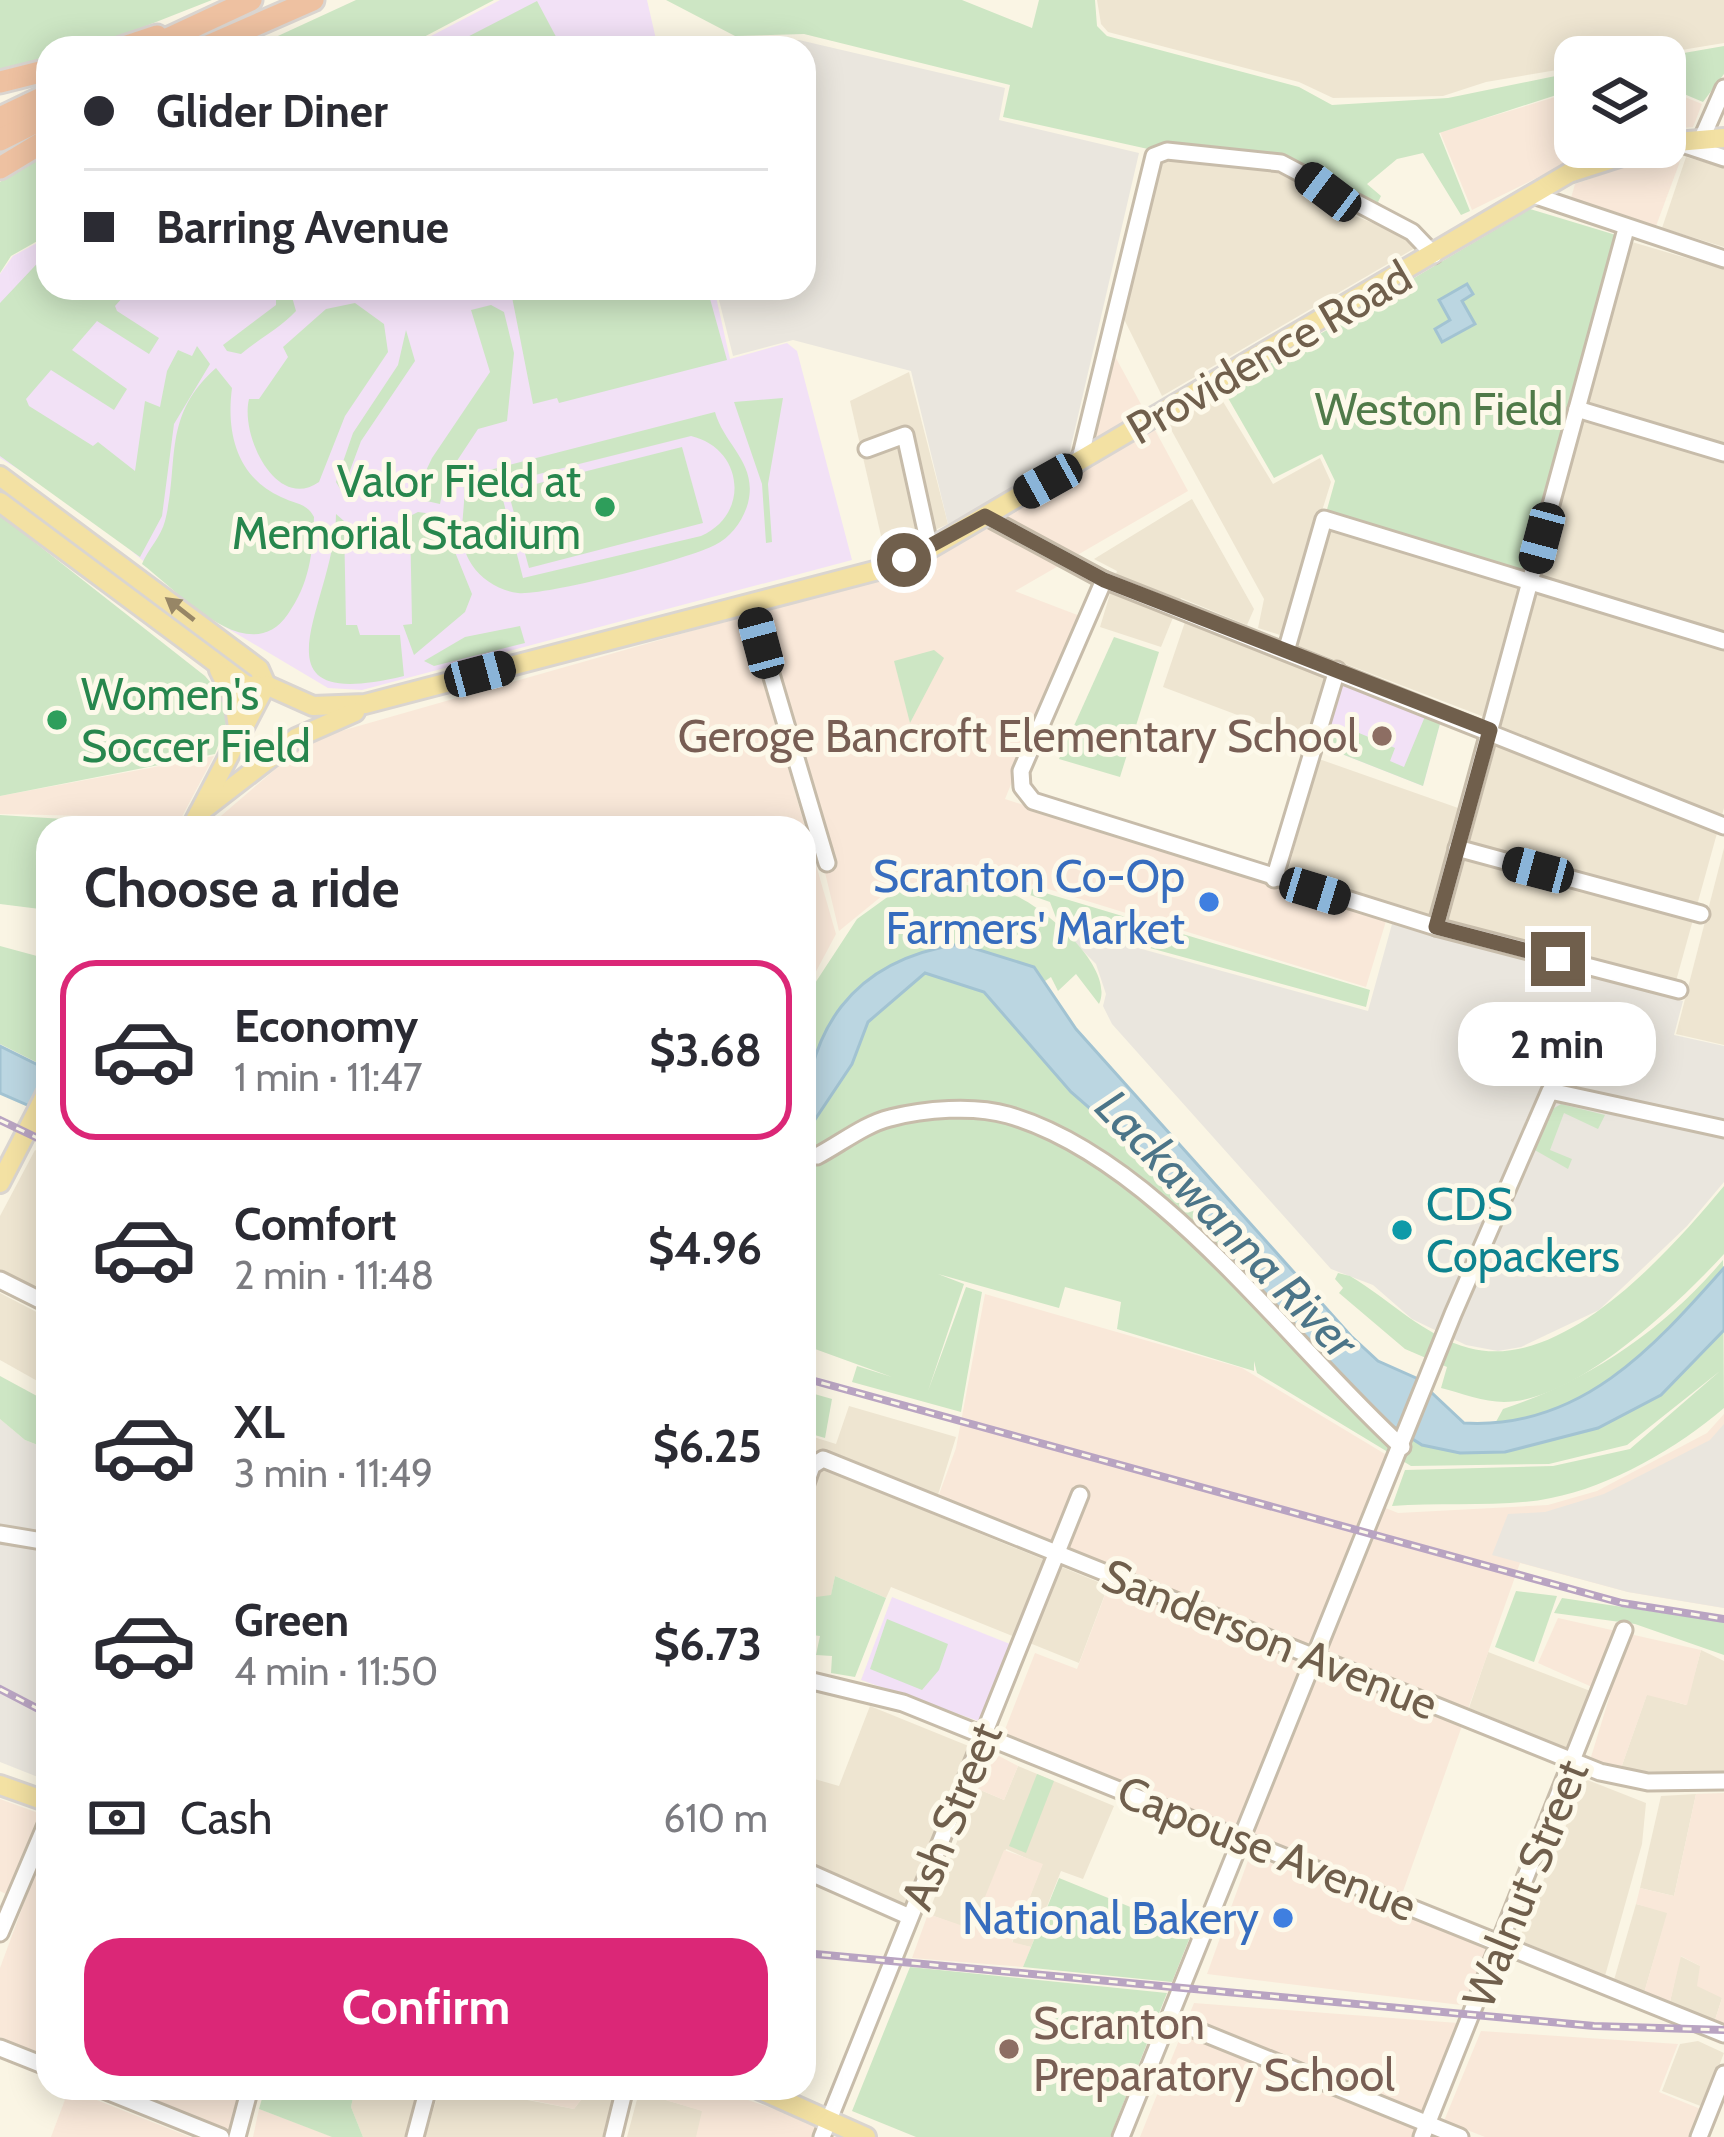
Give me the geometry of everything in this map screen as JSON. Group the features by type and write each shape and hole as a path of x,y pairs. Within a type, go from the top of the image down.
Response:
{"highway":[{"path":"173,36 251,0"},
{"path":"231,36 314,0"},
{"path":"244,36 314,0"},
{"path":"156,36 220,14"},
{"path":"0,82 36,73"},
{"path":"0,118 36,100"},
{"path":"0,140 36,122"},
{"path":"0,168 36,146"}],"main road":[{"path":"1686,140 1724,138"},
{"name":"Providence Road","path":"0,502 247,686 266,686 313,706 380,701 878,570 930,550 1581,168"},
{"name":"Providence Road","path":"0,476 259,669 266,686"},
{"path":"213,661 234,700 239,736"},
{"path":"197,816 266,686"},
{"path":"200,816 296,738 380,701"},
{"path":"0,1184 36,1113"},
{"path":"0,1785 36,1798"},
{"path":"776,2100 825,2128 866,2137"}],"street":[{"path":"1702,138 1724,88"},
{"path":"1686,147 1724,158"},
{"path":"1079,463 1154,156 1167,151 1281,163 1328,192 1412,232 1434,255"},
{"path":"1533,195 1724,259"},
{"path":"1436,927 1626,229"},
{"path":"1577,409 1724,453"},
{"path":"867,449 905,435 930,550"},
{"path":"985,516 1104,580 1287,648 1724,826"},
{"path":"1287,648 1324,519 1724,641"},
{"path":"1104,580 1021,771 1022,787 1033,801 1436,927 1679,991"},
{"path":"750,603 813,816"},
{"path":"1274,879 1337,670"},
{"path":"816,826 827,863"},
{"path":"1457,848 1701,914"},
{"path":"1121,2137 1430,1374 1550,1091 1724,1129"},
{"path":"818,1156 887,1118 952,1109 1006,1114 1072,1144 1150,1194 1405,1441"},
{"path":"0,1280 36,1298"},
{"name":"Sanderson Avenue","path":"816,1463 823,1459 1574,1762 1628,1780 1724,1781"},
{"name":"Ash Street","path":"825,2128 1080,1495"},
{"path":"0,1534 36,1540"},
{"name":"Walnut Street","path":"1425,2130 1624,1630"},
{"name":"Capouse Avenue","path":"816,1682 887,1697 1724,2034"},
{"path":"0,1933 36,1848"},
{"path":"816,1875 910,1917"},
{"path":"1169,2020 1425,2130 1460,2137"},
{"path":"0,2048 36,2062"},
{"path":"1699,2137 1724,2074"},
{"path":"129,2100 220,2137"},
{"path":"237,2137 247,2100"},
{"path":"415,2137 425,2100"},
{"path":"614,2137 623,2100"}],"shaded area":[{"path":"500,0 647,0 655,36 431,36"},
{"path":"1097,0 1724,0 1724,43 1686,49 1686,36 1554,36 1554,71 1486,82 1443,96 1333,98 1299,82 1108,32 1101,24"},
{"path":"816,44 1005,88 999,120 1139,153 1068,459 948,524 911,371 793,340 733,356 719,300 816,300"},
{"path":"1554,97 1557,168 1472,210 1440,132"},
{"path":"1686,98 1702,104 1693,127 1686,128"},
{"path":"1724,153 1724,247 1662,228 1686,157 1718,166"},
{"path":"1237,162 1280,171 1355,216 1406,236 1415,248 1162,396 1121,313 1160,163"},
{"path":"1621,168 1678,168 1656,226 1571,198 1575,184"},
{"path":"1632,242 1724,269 1724,808 1676,981 1448,923"},
{"path":"36,244 36,300 717,300 730,359 787,343 797,351 852,560 362,690 328,688 210,618 80,507 0,458 0,274 13,256"},
{"path":"1110,347 1188,491 1015,591 1080,616 1005,799 1386,921 1366,987 1032,884 1029,894 990,882 919,882 888,891 839,931 816,835 816,816 812,816 763,613 942,555 1080,472"},
{"path":"909,372 948,524 885,553 850,401"},
{"path":"1219,395 1273,484 1320,458 1331,482 1283,636 1258,628 1264,599 1168,424"},
{"path":"1192,499 1254,609 1247,625 1181,598 1161,647 1100,627 1117,571 1094,559"},
{"path":"1330,527 1521,586 1487,718 1296,645"},
{"path":"744,616 802,816 221,816 294,753 327,735"},
{"path":"1186,619 1325,676 1307,741 1163,687"},
{"name":"Geroge Bancroft Elementary School","path":"1341,680 1441,720 1423,786 1324,747"},
{"path":"214,756 182,816 0,814 0,796"},
{"path":"1319,759 1461,809 1429,916 1287,874"},
{"path":"1724,848 1724,1045 1676,1034"},
{"path":"816,865 836,934 816,972"},
{"path":"1392,924 1683,1001 1674,1035 1724,1046 1724,1182 1687,1226 1599,1310 1521,1347 1498,1351 1466,1345 1412,1319 1373,1285 1331,1269 1112,1024 1103,1006 1106,994 1096,964 1058,926 1368,1011"},
{"path":"36,1150 36,1291 0,1270 0,1216"},
{"path":"0,1293 36,1312 36,1380 0,1360"},
{"path":"985,1294 1242,1368 1390,1457 1373,1503 1398,1513 1548,1505 1597,1491 1707,1433 1724,1414 1724,1608 1628,1592 1520,1563 1401,1897 1002,1737 1035,1653 1077,1669 1114,1571 937,1500 956,1448"},
{"path":"849,1406 956,1437 932,1514 1108,1586 1079,1663 891,1587 886,1598 835,1576 831,1596 816,1609 816,1438 836,1444"},
{"path":"0,1419 36,1444 36,1776 0,1762"},
{"path":"1724,1424 1724,1608 1628,1592 1492,1555 1508,1514 1545,1512 1604,1494 1710,1440"},
{"path":"892,1597 1015,1646 984,1723 861,1680"},
{"path":"1558,1618 1701,1650 1687,1705 1647,1695 1620,1771 1591,1757 1610,1695 1538,1663"},
{"path":"1701,1650 1724,1661 1724,1773 1620,1771 1647,1694 1686,1705"},
{"path":"1488,1652 1593,1692 1569,1749 1469,1708"},
{"path":"870,1706 971,1747 905,1907 816,1868 816,1779 839,1786"},
{"path":"999,1756 1018,1766 1004,1800 978,1789 990,1759"},
{"path":"1018,1766 1114,1806 1083,1879 1061,1871 1031,1947 1012,1943 1042,1865 1006,1849 972,1930 928,1914 978,1789 1004,1800"},
{"path":"1585,1779 1646,1803 1642,1844 1605,1976 1519,1940"},
{"path":"1724,1793 1724,2024 1715,2020 1722,1998 1697,1986 1700,1966 1681,1956 1670,2002 1644,1993 1667,1913 1636,1904 1640,1888 1674,1896 1696,1794"},
{"path":"1696,1794 1674,1896 1640,1888 1661,1796"},
{"path":"0,1799 36,1812 36,1826 8,1895 0,1891"},
{"path":"1004,1850 1043,1864 1012,1942 1031,1947 1023,1967 912,1958 928,1914 972,1929"},
{"path":"1250,1855 1491,1947 1469,2006 1207,1974"},
{"path":"36,1870 36,2052 0,2037 0,1968"},
{"path":"1636,1904 1668,1912 1644,1993 1614,1980"},
{"path":"1680,1956 1700,1966 1722,1998 1715,2020 1670,2002"},
{"path":"1194,2003 1458,2023 1412,2137 1140,2137"},
{"path":"1481,2031 1678,2044 1659,2092 1703,2110 1692,2137 1485,2137 1444,2121"},
{"path":"1698,2041 1724,2053 1703,2107 1662,2091 1680,2044"},
{"path":"65,2100 97,2100 190,2137 51,2137"},
{"path":"152,2100 238,2100 230,2132"},
{"path":"352,2100 421,2100 411,2137 363,2137"},
{"path":"436,2100 528,2100 574,2109 581,2100 614,2100 604,2137 425,2137"},
{"path":"531,2100 581,2100 574,2109"},
{"path":"637,2100 666,2100 703,2111 697,2137 627,2137"},
{"path":"666,2100 748,2100 817,2124 812,2137 696,2137 702,2111"},
{"path":"259,2109 333,2137 253,2137"}],"green space":[{"path":"0,0 212,0 120,36 36,36 36,65 0,74"},
{"path":"356,0 494,0 426,36 278,36"},
{"path":"666,0 962,0 1032,28 1039,0 1095,0 1097,26 1107,36 1299,87 1332,105 1448,98 1554,76 1554,96 1439,133 1470,211 1461,215 1423,153 1397,159 1367,184 1381,196 1378,202 1408,225 1284,156 1186,145 1148,149 1003,117 1010,85 804,34 735,36"},
{"path":"537,1 556,36 469,36"},
{"path":"1724,46 1724,74 1703,102 1686,95 1686,53"},
{"path":"36,159 36,242 11,256 0,273 0,182"},
{"name":"Weston Field","path":"1530,209 1616,235 1526,572 1326,513 1335,481 1322,454 1274,478 1224,391"},
{"path":"36,265 36,300 120,300 117,311 159,338 149,354 97,321 72,350 127,389 114,410 51,370 26,399 29,406 93,446 98,442 135,471 145,401 160,407 167,371 178,350 192,356 197,346 210,364 174,424 162,516 140,557 0,456 0,303"},
{"path":"276,300 293,300 296,311 241,354 227,351 223,345 276,305"},
{"path":"513,300 710,300 727,360 559,403 557,398 533,404"},
{"path":"355,303 384,324 388,352 345,416 319,482 303,489 289,487 264,465 256,449 249,399 259,399 288,357 283,347 326,309"},
{"path":"491,305 504,312 514,353 507,421 478,429 445,479 440,504 413,498 432,458 490,372 471,310"},
{"path":"406,330 415,361 361,441 342,492 336,482 353,433 398,365"},
{"path":"216,368 232,388 233,437 245,466 266,488 304,506 314,517 308,568 295,603 272,629 254,634 215,621 142,564 165,521 180,422 199,386"},
{"path":"783,398 768,484 772,542 766,543 762,484 734,402"},
{"path":"715,412 744,465 750,489 740,522 715,545 617,575 518,593 486,580 466,554 462,477","holes":["691,436 722,454 734,482 734,498 717,526 701,536 523,578 499,484"]},
{"name":"Valor Field at Memorial Stadium","path":"682,447 703,523 529,568 508,491"},
{"path":"418,512 440,515 472,594 465,612 414,655 403,625 412,624 410,516"},
{"path":"336,514 344,521 346,625 357,625 360,635 400,635 404,676 355,684 325,680 311,665 309,643"},
{"path":"0,515 205,676 222,696 228,718 215,754 0,796"},
{"path":"520,626 525,643 434,666 424,661 465,637"},
{"path":"1114,637 1159,652 1120,777 1059,759"},
{"path":"934,650 944,658 910,723 894,661"},
{"path":"1426,714 1441,720 1423,786 1324,747 1329,726 1340,730 1337,741 1350,746 1359,733 1395,748 1390,761 1404,767"},
{"path":"0,815 36,817 36,908 0,904"},
{"path":"956,884 998,890 1025,901 1058,924 1097,973 1099,1004 1076,974 1058,991 1051,977 1037,978 1034,966 1019,965 1137,1146 1297,1320 1486,1440 1503,1409 1566,1384 1624,1350 1676,1308 1723,1260 1724,1408 1643,1464 1574,1493 1514,1503 1392,1506 1405,1470 1553,1466 1630,1449 1720,1371 1627,1445 1549,1464 1411,1466 1257,1373 1254,1361 1254,1371 1117,1329 1121,1302 1065,1287 1059,1308 938,1274 964,1284 928,1391 966,1287 982,1292 961,1412 852,1382 857,1366 892,1377 816,1349 816,982 857,919 893,893"},
{"path":"1032,889 1370,990 1366,1007 1058,923 1050,902 1030,895"},
{"path":"0,946 36,956 36,1062 0,1044"},
{"path":"1561,1104 1605,1115 1598,1129 1564,1113 1550,1150 1572,1159 1568,1169 1533,1149 1551,1110"},
{"path":"1724,1186 1724,1254 1624,1347 1562,1386 1532,1398 1496,1402 1441,1388 1447,1367 1405,1349 1339,1293 1343,1288 1335,1279 1338,1273 1350,1276 1422,1326 1469,1348 1505,1351 1541,1343 1576,1325 1644,1273"},
{"path":"0,1376 36,1396 36,1444 25,1440 0,1419"},
{"path":"816,1394 832,1399 825,1438 816,1435"},
{"path":"835,1576 886,1598 855,1677 831,1673 832,1656 816,1655 820,1636 816,1636 816,1597 831,1595"},
{"path":"1516,1591 1557,1596 1534,1662 1495,1647"},
{"path":"1562,1598 1724,1622 1724,1655 1635,1624 1554,1613"},
{"path":"887,1619 948,1644 939,1670 922,1690 870,1669"},
{"path":"1037,1774 1054,1781 1026,1853 1009,1846"},
{"path":"1059,1878 1192,1932 1172,1982 1023,1967"},
{"name":"Scranton Preparatory School","path":"910,1967 1167,1993 1110,2137 916,2137 852,2111"},
{"path":"262,2100 352,2100 363,2137 332,2137 259,2109"}],"water":[{"path":"1467,284 1473,294 1462,301 1475,324 1442,342 1435,329 1450,320 1439,300"},
{"name":"Lackawanna River","path":"960,944 1034,967 1076,1029 1351,1336 1378,1361 1416,1378 1464,1423 1506,1422 1579,1398 1641,1354 1724,1268 1724,1330 1661,1395 1598,1428 1505,1452 1460,1453 1422,1445 1375,1415 1262,1298 1179,1186 1071,1092 984,992 925,973 868,1022 852,1064 816,1118 816,1056 842,1006 863,984 922,952"},
{"path":"0,1046 36,1064 36,1109 0,1093"}],"railway":[{"path":"0,1120 36,1137"},
{"path":"816,1381 1622,1603 1724,1619"},
{"path":"0,1689 36,1708"},
{"path":"816,1954 1594,2026 1724,2030"}],"place":[{"name":"Valor Field at Memorial Stadium","path":"605,507"},
{"name":"Women's Soccer Field","path":"57,720"},
{"name":"Geroge Bancroft Elementary School","path":"1382,736"},
{"name":"Scranton Co-Op Farmers' Market","path":"1209,902"},
{"name":"CDS Copackers","path":"1402,1230"},
{"name":"National Bakery","path":"1283,1918"},
{"name":"Scranton Preparatory School","path":"1009,2049"}],"route":[{"path":"904,560 930,550 985,516 1104,580 1490,730 1436,927 1558,959"}]}
